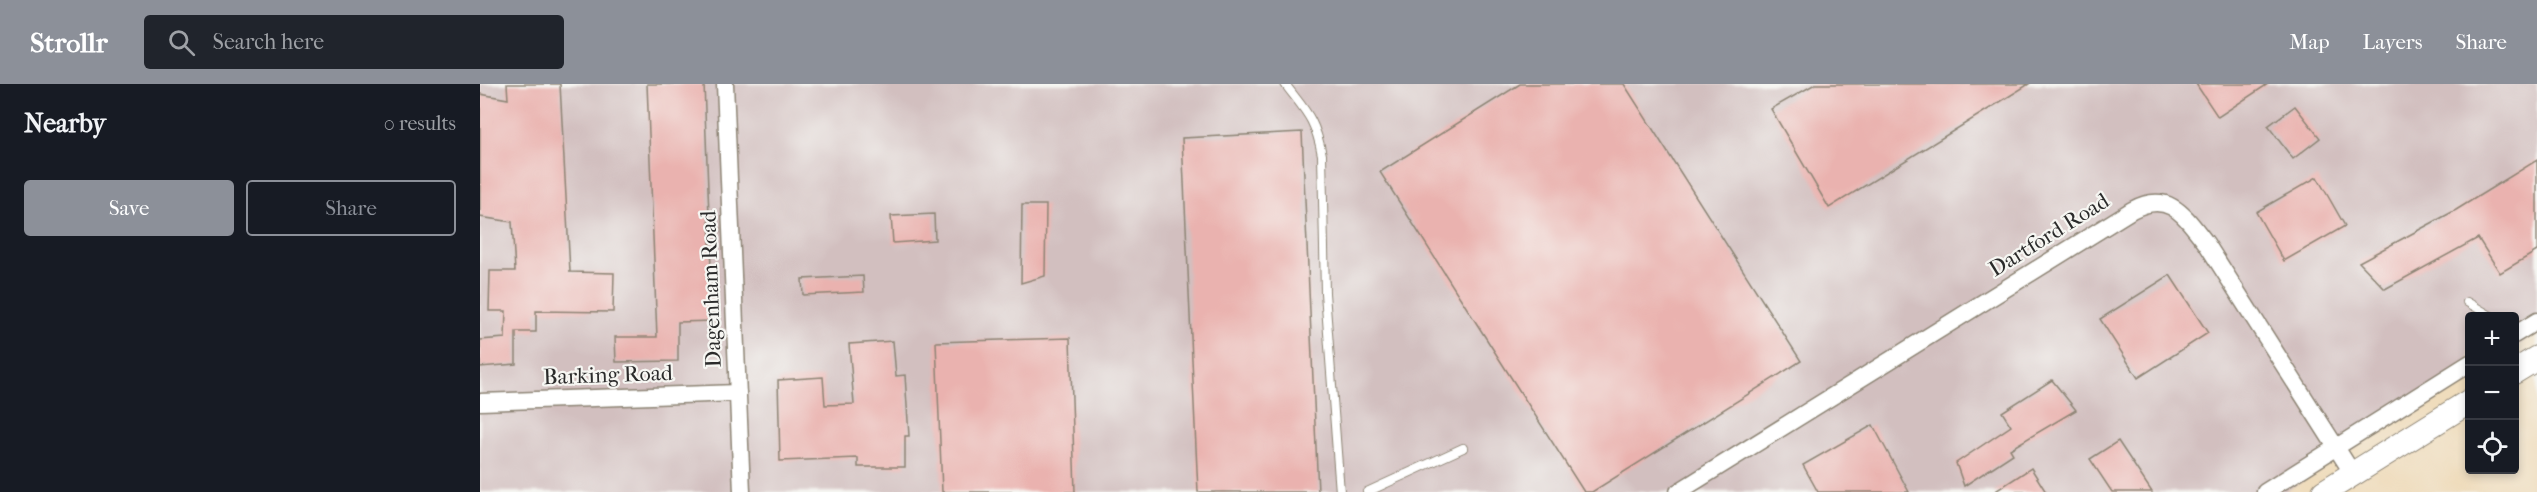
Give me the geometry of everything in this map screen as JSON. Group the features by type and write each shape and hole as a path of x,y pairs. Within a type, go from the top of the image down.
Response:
{"main road":[{"path":"2519,369 2537,358"},
{"path":"2324,492 2465,404"}],"street":[{"name":"Dagenham Road","path":"725,84 742,492"},
{"name":"Dartford Road","path":"1678,492 2132,210 2145,203 2156,201 2170,205 2188,220 2206,243 2353,474"},
{"path":"2519,332 2537,321"},
{"path":"2265,492 2465,366"},
{"name":"Barking Road","path":"480,402 738,393"}],"lane":[{"path":"1285,84 1311,117 1318,133 1322,155 1325,292 1340,492"},
{"path":"2467,302 2484,312"},
{"path":"1367,492 1462,448"}],"shaded area":[{"path":"480,84 2537,84 2537,332 2519,344 2519,312 2465,312 2465,378 2285,492 480,492"}],"building":[{"path":"507,84 560,84 570,272 614,273 613,312 536,311 536,332 516,332 516,364 480,367 480,340 505,338 506,311 489,311 490,271 515,271 512,222 480,217 480,94 508,99"},
{"path":"647,84 704,84 713,321 678,322 678,361 616,362 615,337 657,337"},
{"path":"1520,84 1624,84 1801,361 1592,492 1584,492 1380,172"},
{"path":"1815,84 2029,84 1829,208 1771,109"},
{"path":"2196,84 2268,84 2218,117"},
{"path":"2295,106 2320,138 2293,159 2268,126"},
{"path":"1302,132 1318,492 1198,492 1182,138"},
{"path":"2537,160 2537,251 2500,273 2478,238 2385,289 2359,262 2456,210"},
{"path":"2317,177 2345,226 2284,261 2256,212"},
{"path":"1022,205 1046,205 1045,276 1021,283"},
{"path":"934,214 935,240 893,243 891,216"},
{"path":"2170,275 2208,333 2138,378 2100,319"},
{"path":"863,276 864,292 803,295 802,279"},
{"path":"1070,338 1075,492 942,492 936,342"},
{"path":"893,341 896,376 905,375 909,436 905,436 905,467 858,467 858,458 780,461 778,380 823,377 825,405 854,404 849,344"},
{"path":"2052,380 2076,410 2010,449 2013,454 1964,486 1956,463 2011,426 2002,412"},
{"path":"1873,425 1909,492 1818,492 1803,465"},
{"path":"2118,441 2152,492 2112,492 2090,459"},
{"path":"2031,468 2046,492 1994,492"}]}
